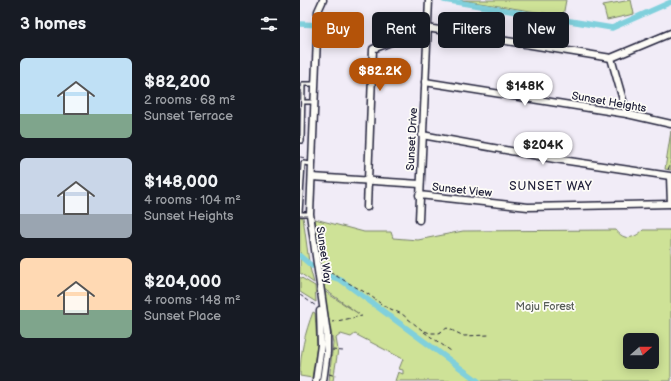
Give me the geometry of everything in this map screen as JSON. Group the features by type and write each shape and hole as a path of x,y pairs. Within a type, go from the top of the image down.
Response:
{"street":[{"name":"Sunset Way","path":"316,381 321,345 319,299 310,214 318,12 323,0"},
{"name":"Sunset Drive","path":"428,12 429,0"},
{"path":"430,28 611,58 671,33"},
{"path":"367,207 366,180 373,49 376,48"},
{"name":"Sunset Drive","path":"419,220 426,48"},
{"path":"611,58 627,114"},
{"name":"Sunset Heights","path":"425,82 627,114 671,124"},
{"path":"422,135 555,159 666,175 670,177 671,204"},
{"path":"312,177 420,184"},
{"name":"Sunset View","path":"419,195 528,207 671,204"},
{"name":"Sunset Way","path":"319,299 326,324 328,346 323,381"}],"lane":[{"path":"300,141 302,141 303,84 316,84"},
{"path":"303,102 315,102"},
{"path":"310,214 300,213 303,163 312,164"}],"path":[{"path":"300,158 308,158"},
{"path":"666,175 671,161"},
{"path":"320,267 368,294 384,306 402,314 451,351"},
{"path":"300,295 318,307"},
{"path":"317,310 319,299"},
{"path":"326,324 362,316"},
{"path":"422,330 430,333 439,333 447,328 464,336 489,334"},
{"path":"331,350 344,351"},
{"path":"328,374 336,376"}],"green space":[{"path":"460,0 566,0 564,12 537,12"},
{"path":"631,0 634,14 607,20 603,5"},
{"path":"671,131 671,170 665,169"},
{"path":"300,217 303,217 309,262 300,255"},
{"name":"Maju Forest","path":"315,219 364,232 391,232 393,238 418,240 463,231 616,230 622,236 629,238 643,230 671,230 671,381 395,381 398,372 403,374 403,370 399,369 403,359 355,334 351,337 341,334 336,338 338,350 333,381 329,381 333,343 324,291 359,314 324,289"},
{"path":"300,257 309,264 314,283 300,273"},
{"path":"300,277 315,286 316,302 300,292"},
{"path":"313,312 315,313 317,345 312,378 300,376 304,343"}],"waterway":[{"path":"444,0 612,28 671,2"},
{"path":"300,24 312,25"},
{"path":"300,256 312,266"},
{"path":"322,274 341,280 478,381"}],"district":[{"name":"SUNSET WAY","path":"551,186"}]}
